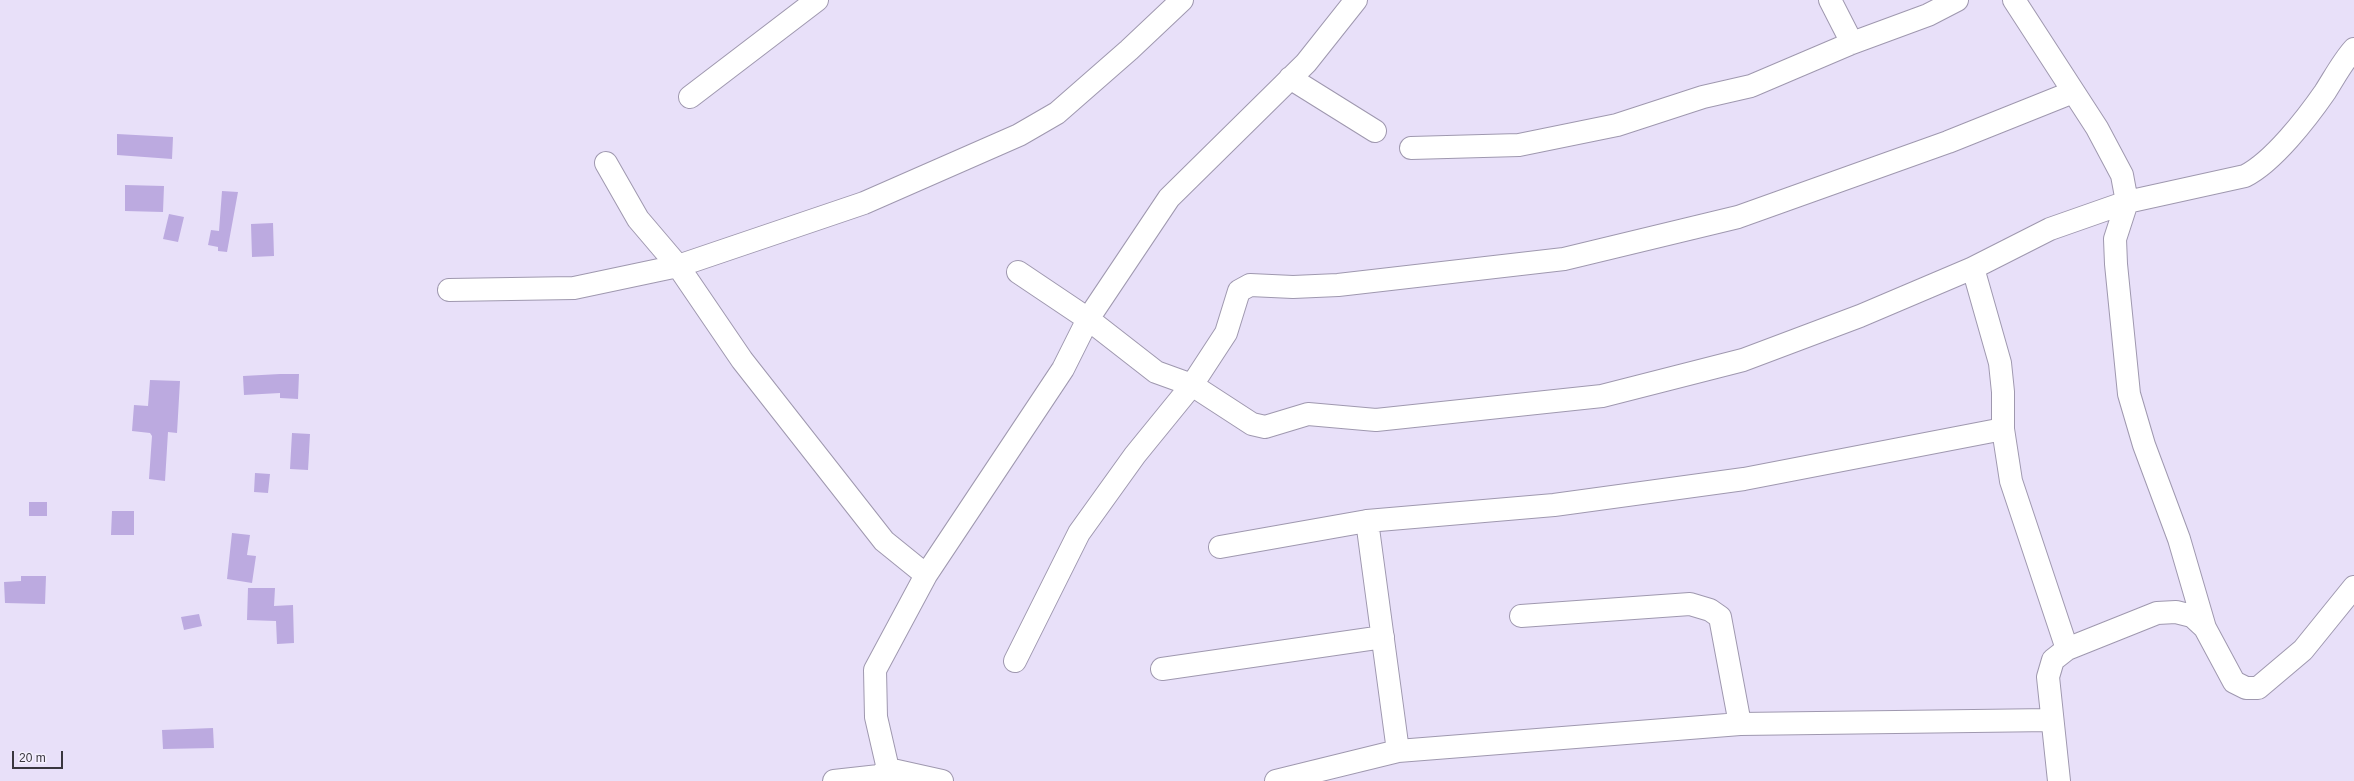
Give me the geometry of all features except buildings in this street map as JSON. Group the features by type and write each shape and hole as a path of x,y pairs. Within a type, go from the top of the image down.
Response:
{"street":[{"path":"690,97 817,0"},
{"path":"449,290 574,288 678,266 864,203 1019,135 1057,113 1129,50 1182,0"},
{"path":"888,769 876,717 875,670 926,575 1063,369 1088,319 1173,194 1306,63 1356,0"},
{"path":"1830,0 1852,43"},
{"path":"1411,148 1519,145 1617,126 1703,98 1751,86 1852,43 1928,15 1957,0"},
{"path":"2014,0 2116,162 2125,188 2127,202 2115,239 2129,394 2144,445 2179,539 2205,628 2234,682 2246,688 2258,688 2303,650 2354,587"},
{"path":"1018,272 1088,319 1156,372 1192,385 1252,424 1265,427 1308,414 1376,420 1602,396 1743,360 1860,316 1973,268 2050,229 2127,202 2245,176 2257,170 2271,158 2320,98 2354,49"},
{"path":"1290,78 1375,130"},
{"path":"1015,660 1048,592 1079,534 1134,455 1192,385 1226,333 1239,291 1250,285 1293,287 1338,285 1564,259 1738,217 1948,142 2073,92"},
{"path":"606,163 638,219 678,266 742,360 884,541 926,575"},
{"path":"1973,268 2000,363 2003,392 2003,428 2011,481 2067,648"},
{"path":"1220,547 1367,522 1554,505 1744,479 2003,428"},
{"path":"1367,522 1398,751"},
{"path":"1521,616 1690,604 1710,610 1720,617 1740,724"},
{"path":"2059,781 2051,720 2048,677 2053,660 2067,648 2157,613 2176,612 2192,616 2205,628"},
{"path":"1162,669 1383,637"},
{"path":"1276,781 1398,751 1740,724 2051,720"},
{"path":"834,781 879,776 888,769"},
{"path":"888,769 942,781"}]}
